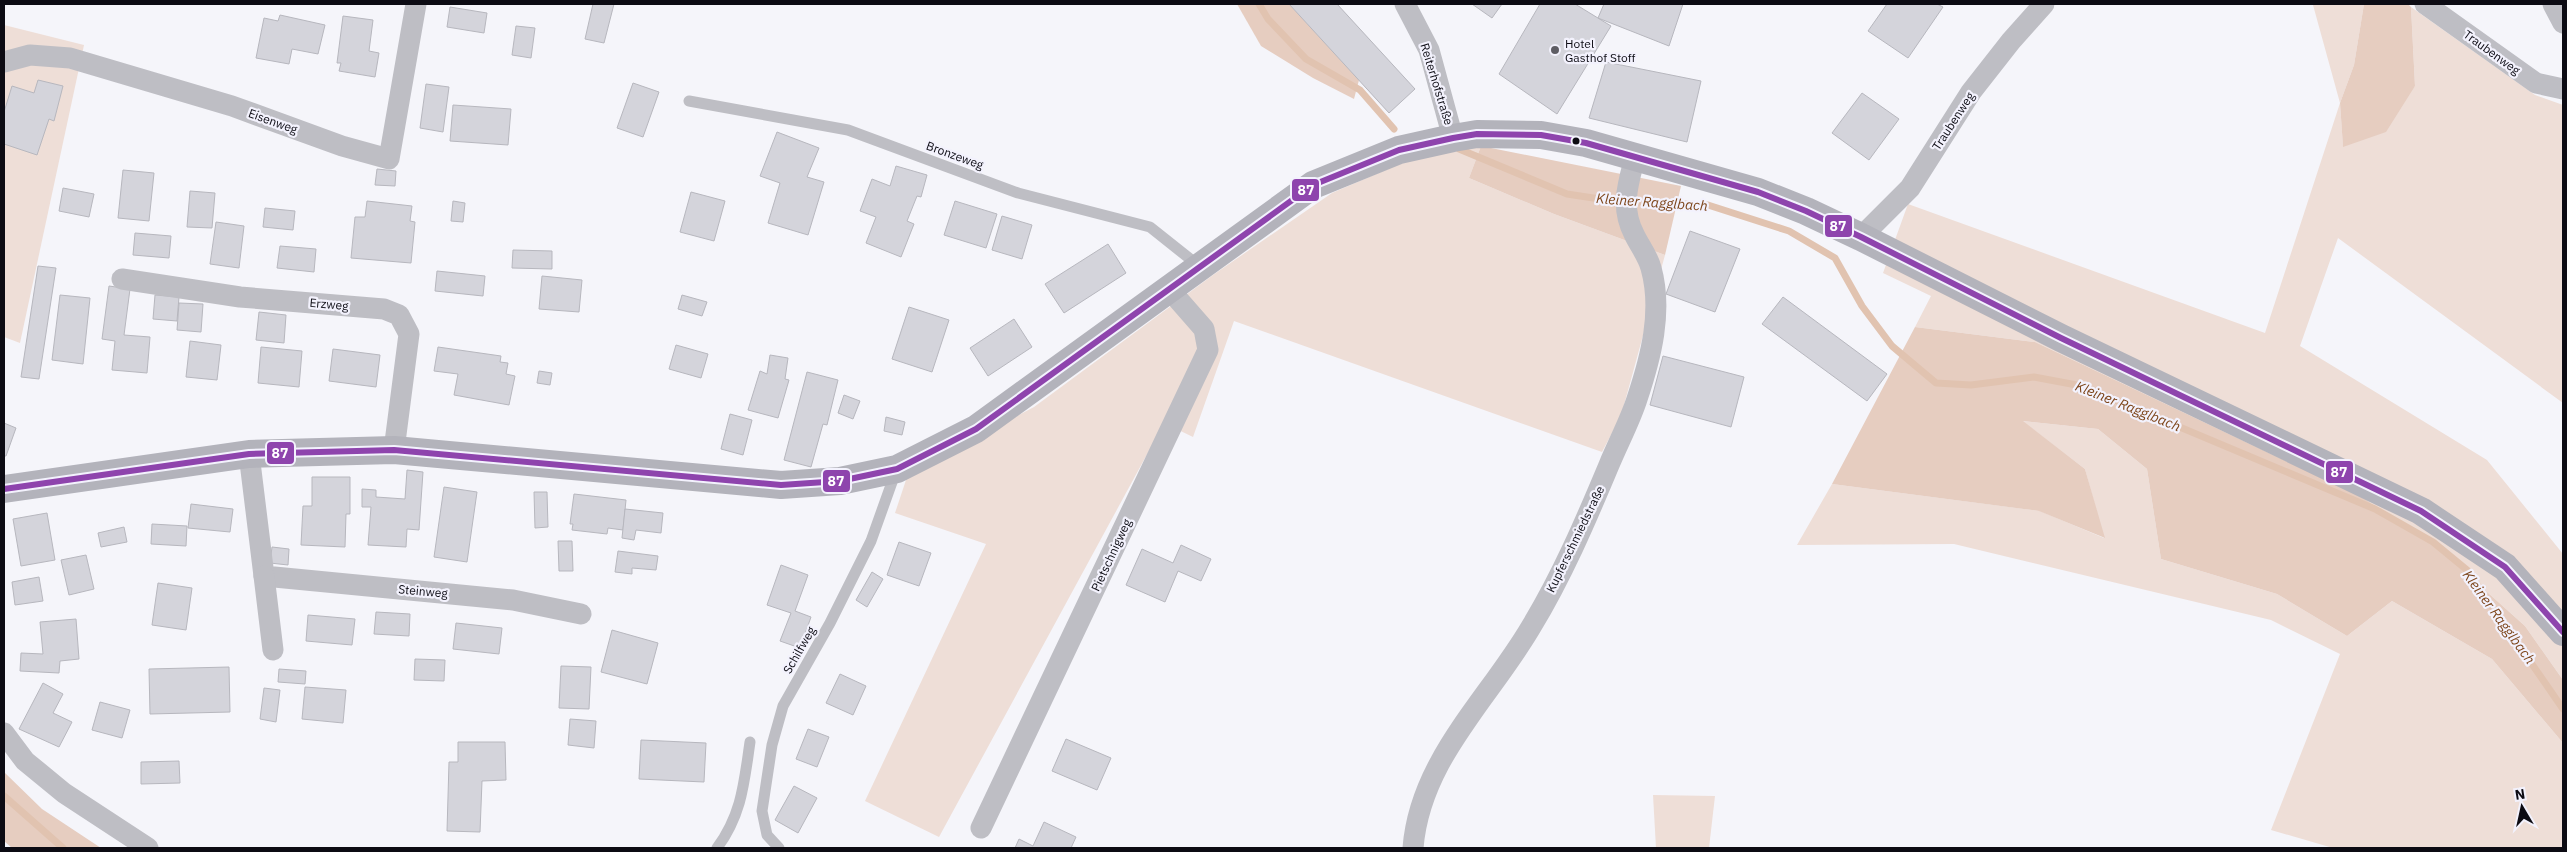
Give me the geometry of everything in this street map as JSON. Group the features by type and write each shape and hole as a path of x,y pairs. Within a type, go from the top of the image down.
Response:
{"main road":[{"path":"4,489 249,454 394,450 781,485 840,481 897,469 976,429 1313,185 1399,150 1453,138 1476,134 1542,135 1586,143 1636,157 1758,192 1806,210 2061,338 2421,510 2505,567 2563,632"}],"street":[{"name":"Eisenweg","path":"4,62 30,55 70,58 232,106 342,146 389,159 416,4"},
{"name":"Reiterhofstraße","path":"1405,4 1429,50 1453,138"},
{"name":"Traubenweg","path":"1861,237 1910,188 1971,92 2011,41 2044,4"},
{"name":"Traubenweg","path":"2425,4 2536,83 2563,89"},
{"path":"2553,4 2563,24"},
{"name":"Kupferschmiedstraße","path":"1413,848 1421,801 1432,773 1446,749 1509,664 1533,624 1587,518 1637,399 1653,338 1657,300 1651,266 1630,226 1626,199 1636,157"},
{"name":"Erzweg","path":"122,279 240,297 384,309 399,315 409,334 394,450"},
{"name":"Pietschnigweg","path":"981,828 1208,350 1204,329 1169,288"},
{"path":"249,454 273,650"},
{"name":"Steinweg","path":"264,576 514,600 581,614"},
{"path":"4,733 25,761 64,793 148,848"}],"lane":[{"name":"Bronzeweg","path":"689,101 848,130 1018,194 1150,227 1199,266"},
{"name":"Schilfweg","path":"779,848 767,836 762,811 772,745 783,706 830,623 871,541 897,469"},
{"path":"717,848 731,829 742,797 750,742"}],"shaded area":[{"path":"1237,4 1289,4 1359,80 1354,99 1313,78 1261,46"},
{"path":"2310,4 2364,4 2354,65 2340,103 2313,5"},
{"path":"2364,4 2408,4 2411,7 2415,86 2386,132 2343,147 2340,103 2354,65"},
{"path":"2411,7 2535,95 2563,105 2563,403 2338,238 2300,346 2487,460 2563,554 2563,680 2525,626 2438,548 2362,497 2035,342 1915,327 1931,296 1883,273 1908,204 2265,333 2340,103 2343,146 2415,86"},
{"path":"4,25 84,45 20,343 4,337"},
{"path":"1481,146 1469,178 1554,214 1665,255 1621,416 1602,452 1234,321 1193,437 1164,423 939,837 865,801 986,544 895,513 908,474 1034,407 1213,275 1332,193 1418,156"},
{"path":"1481,146 1681,186 1665,255 1554,214 1469,178"},
{"path":"1915,327 2035,342 2362,497 2438,548 2525,626 2563,680 2563,743 2492,659 2392,601 2347,636 2277,594 2161,559 2147,469 2098,429 2023,421 2085,469 2105,538 2039,511 1832,484"},
{"path":"2022,421 2098,429 2147,469 2161,559 2277,594 2347,636 2392,601 2492,659 2563,743 2563,848 2333,848 2271,830 2340,654 2271,620 1954,544 1797,545 1832,484 2040,511 2104,538 2085,469"},
{"path":"4,772 42,809 101,848 12,848 4,841"},
{"path":"1653,795 1715,796 1709,848 1656,848"}],"building":[{"path":"593,4 614,4 604,43 585,39"},
{"path":"1289,4 1337,4 1415,89 1389,113"},
{"path":"1472,4 1502,4 1492,18"},
{"name":"Hotel Gasthof Stoff","path":"1540,4 1575,4 1611,26 1557,114 1499,74"},
{"path":"1604,4 1683,4 1669,46 1598,18"},
{"path":"1887,4 1937,4 1943,7 1908,58 1868,31"},
{"path":"450,7 487,13 484,33 447,27"},
{"path":"280,15 325,25 318,54 292,49 289,64 256,58 264,18 278,21"},
{"path":"343,16 373,20 369,51 379,53 375,77 339,71 341,63 337,63"},
{"path":"516,26 535,28 531,58 512,55"},
{"path":"1606,62 1701,81 1687,142 1589,118"},
{"path":"38,80 63,86 54,121 49,119 37,155 4,144 4,112 12,86 34,93"},
{"path":"633,83 659,92 643,137 617,128"},
{"path":"426,84 449,87 443,132 420,128"},
{"path":"1862,93 1899,119 1869,160 1832,133"},
{"path":"453,105 511,109 508,145 450,141"},
{"path":"777,132 819,148 807,177 824,182 808,235 768,223 780,183 760,176"},
{"path":"896,166 927,175 921,197 917,196 907,221 914,224 901,257 866,243 876,217 860,211 872,179 890,186"},
{"path":"377,169 396,171 395,186 375,185"},
{"path":"123,170 154,173 149,221 118,218"},
{"path":"63,188 94,194 89,217 59,211"},
{"path":"190,191 215,193 212,228 187,227"},
{"path":"691,192 725,201 714,241 680,232"},
{"path":"367,201 412,206 410,221 415,222 411,263 351,258 355,217 365,217"},
{"path":"453,201 465,203 463,222 451,221"},
{"path":"955,201 997,214 986,248 944,235"},
{"path":"265,208 295,211 293,230 263,227"},
{"path":"1002,216 1032,225 1022,259 992,250"},
{"path":"216,222 244,226 239,268 210,264"},
{"path":"1690,231 1740,249 1715,312 1666,294"},
{"path":"135,233 171,236 169,258 133,255"},
{"path":"1108,244 1126,273 1064,313 1045,284"},
{"path":"280,246 316,249 314,272 277,268"},
{"path":"513,250 552,251 552,269 512,268"},
{"path":"38,266 56,268 39,379 21,377"},
{"path":"437,271 485,276 483,296 435,291"},
{"path":"542,276 582,280 579,312 539,309"},
{"path":"109,286 130,289 124,335 150,337 147,373 112,370 115,341 102,339"},
{"path":"60,295 90,298 83,364 52,360"},
{"path":"155,295 179,297 177,321 153,319"},
{"path":"682,295 707,302 702,316 678,309"},
{"path":"1783,297 1887,374 1867,401 1762,324"},
{"path":"179,303 203,304 201,332 177,330"},
{"path":"909,307 949,320 932,372 892,359"},
{"path":"259,312 286,315 284,343 256,340"},
{"path":"1014,319 1032,347 988,376 970,348"},
{"path":"190,341 221,345 217,380 186,377"},
{"path":"676,345 708,354 701,378 669,369"},
{"path":"261,347 302,351 299,387 258,383"},
{"path":"438,347 501,356 500,362 508,363 506,374 515,376 509,405 454,395 458,374 434,371"},
{"path":"333,349 380,355 376,387 329,381"},
{"path":"770,355 788,358 785,379 789,380 778,418 748,410 760,371 767,374"},
{"path":"1663,356 1744,377 1731,427 1650,405"},
{"path":"539,371 552,373 550,385 537,383"},
{"path":"807,372 838,380 827,425 823,424 811,467 784,460"},
{"path":"844,395 860,401 853,419 838,413"},
{"path":"730,414 752,420 743,455 721,449"},
{"path":"886,417 905,422 902,435 884,431"},
{"path":"4,423 16,428 6,456 4,456"},
{"path":"407,470 423,472 419,530 407,529 406,547 368,545 371,507 362,507 362,489 376,490 376,497 405,499"},
{"path":"312,477 350,477 350,514 346,514 345,547 301,545 303,506 312,506"},
{"path":"444,487 477,492 467,562 434,557"},
{"path":"534,492 547,492 548,527 535,528"},
{"path":"574,494 626,500 623,530 608,528 607,534 572,530 573,524 570,524"},
{"path":"191,504 233,509 230,532 188,528"},
{"path":"625,509 663,513 661,533 636,530 634,540 622,538"},
{"path":"47,513 55,560 21,566 13,519"},
{"path":"152,524 187,526 186,546 151,544"},
{"path":"124,527 127,542 101,547 98,533"},
{"path":"558,541 572,541 573,571 559,571"},
{"path":"899,542 931,553 919,586 887,575"},
{"path":"1181,545 1211,559 1201,581 1178,571 1165,602 1126,585 1142,549 1173,563"},
{"path":"272,547 289,549 288,565 270,563"},
{"path":"618,551 658,556 656,570 632,568 632,574 615,572"},
{"path":"86,555 94,589 69,595 61,560"},
{"path":"781,565 808,575 795,611 811,617 800,648 780,641 791,613 767,605"},
{"path":"872,572 883,579 867,607 856,600"},
{"path":"39,577 43,601 15,605 12,582"},
{"path":"158,583 192,588 186,630 152,625"},
{"path":"376,612 410,614 409,636 374,634"},
{"path":"308,615 355,619 352,645 306,641"},
{"path":"76,619 79,659 60,661 59,673 20,671 21,653 43,654 40,622"},
{"path":"456,623 502,628 499,654 453,649"},
{"path":"612,630 658,643 647,684 601,672"},
{"path":"415,659 445,660 444,681 414,680"},
{"path":"561,666 591,667 589,709 559,708"},
{"path":"229,667 230,712 150,714 149,669"},
{"path":"279,669 306,671 305,684 278,682"},
{"path":"840,674 866,686 853,715 826,703"},
{"path":"43,683 63,694 53,713 72,722 59,747 19,729"},
{"path":"305,687 346,690 343,723 302,719"},
{"path":"264,688 280,690 276,722 260,719"},
{"path":"100,702 130,710 122,738 92,730"},
{"path":"570,719 596,721 594,748 568,745"},
{"path":"808,729 829,737 817,767 796,759"},
{"path":"1066,739 1111,758 1097,790 1052,771"},
{"path":"641,740 706,743 704,782 639,779"},
{"path":"458,742 505,742 506,780 482,781 480,832 447,831 449,762 458,762"},
{"path":"179,761 180,783 141,784 141,762"},
{"path":"794,786 817,798 798,833 775,820"},
{"path":"1044,822 1076,837 1071,848 1015,848 1019,839 1033,846"}],"waterway":[{"name":"Kleiner Ragglbach","path":"1259,4 1268,19 1306,59 1360,90 1394,129"},
{"name":"Kleiner Ragglbach","path":"1459,149 1567,194 1613,201 1708,205 1789,231 1835,258 1862,306 1892,346 1936,383 1971,385 2034,377 2082,386 2375,509 2433,542 2467,570 2563,709"},
{"path":"4,796 63,848"}],"transit line":[{"name":"87","path":"4,489 249,454 394,450 781,485 840,481 897,469 976,429 1313,185 1399,150 1453,138 1477,134 1541,135 1586,143 1758,192 1806,211 1861,237 2061,338 2421,511 2505,567 2563,632"}],"place":[{"name":"Hotel Gasthof Stoff","path":"1555,50"}]}
